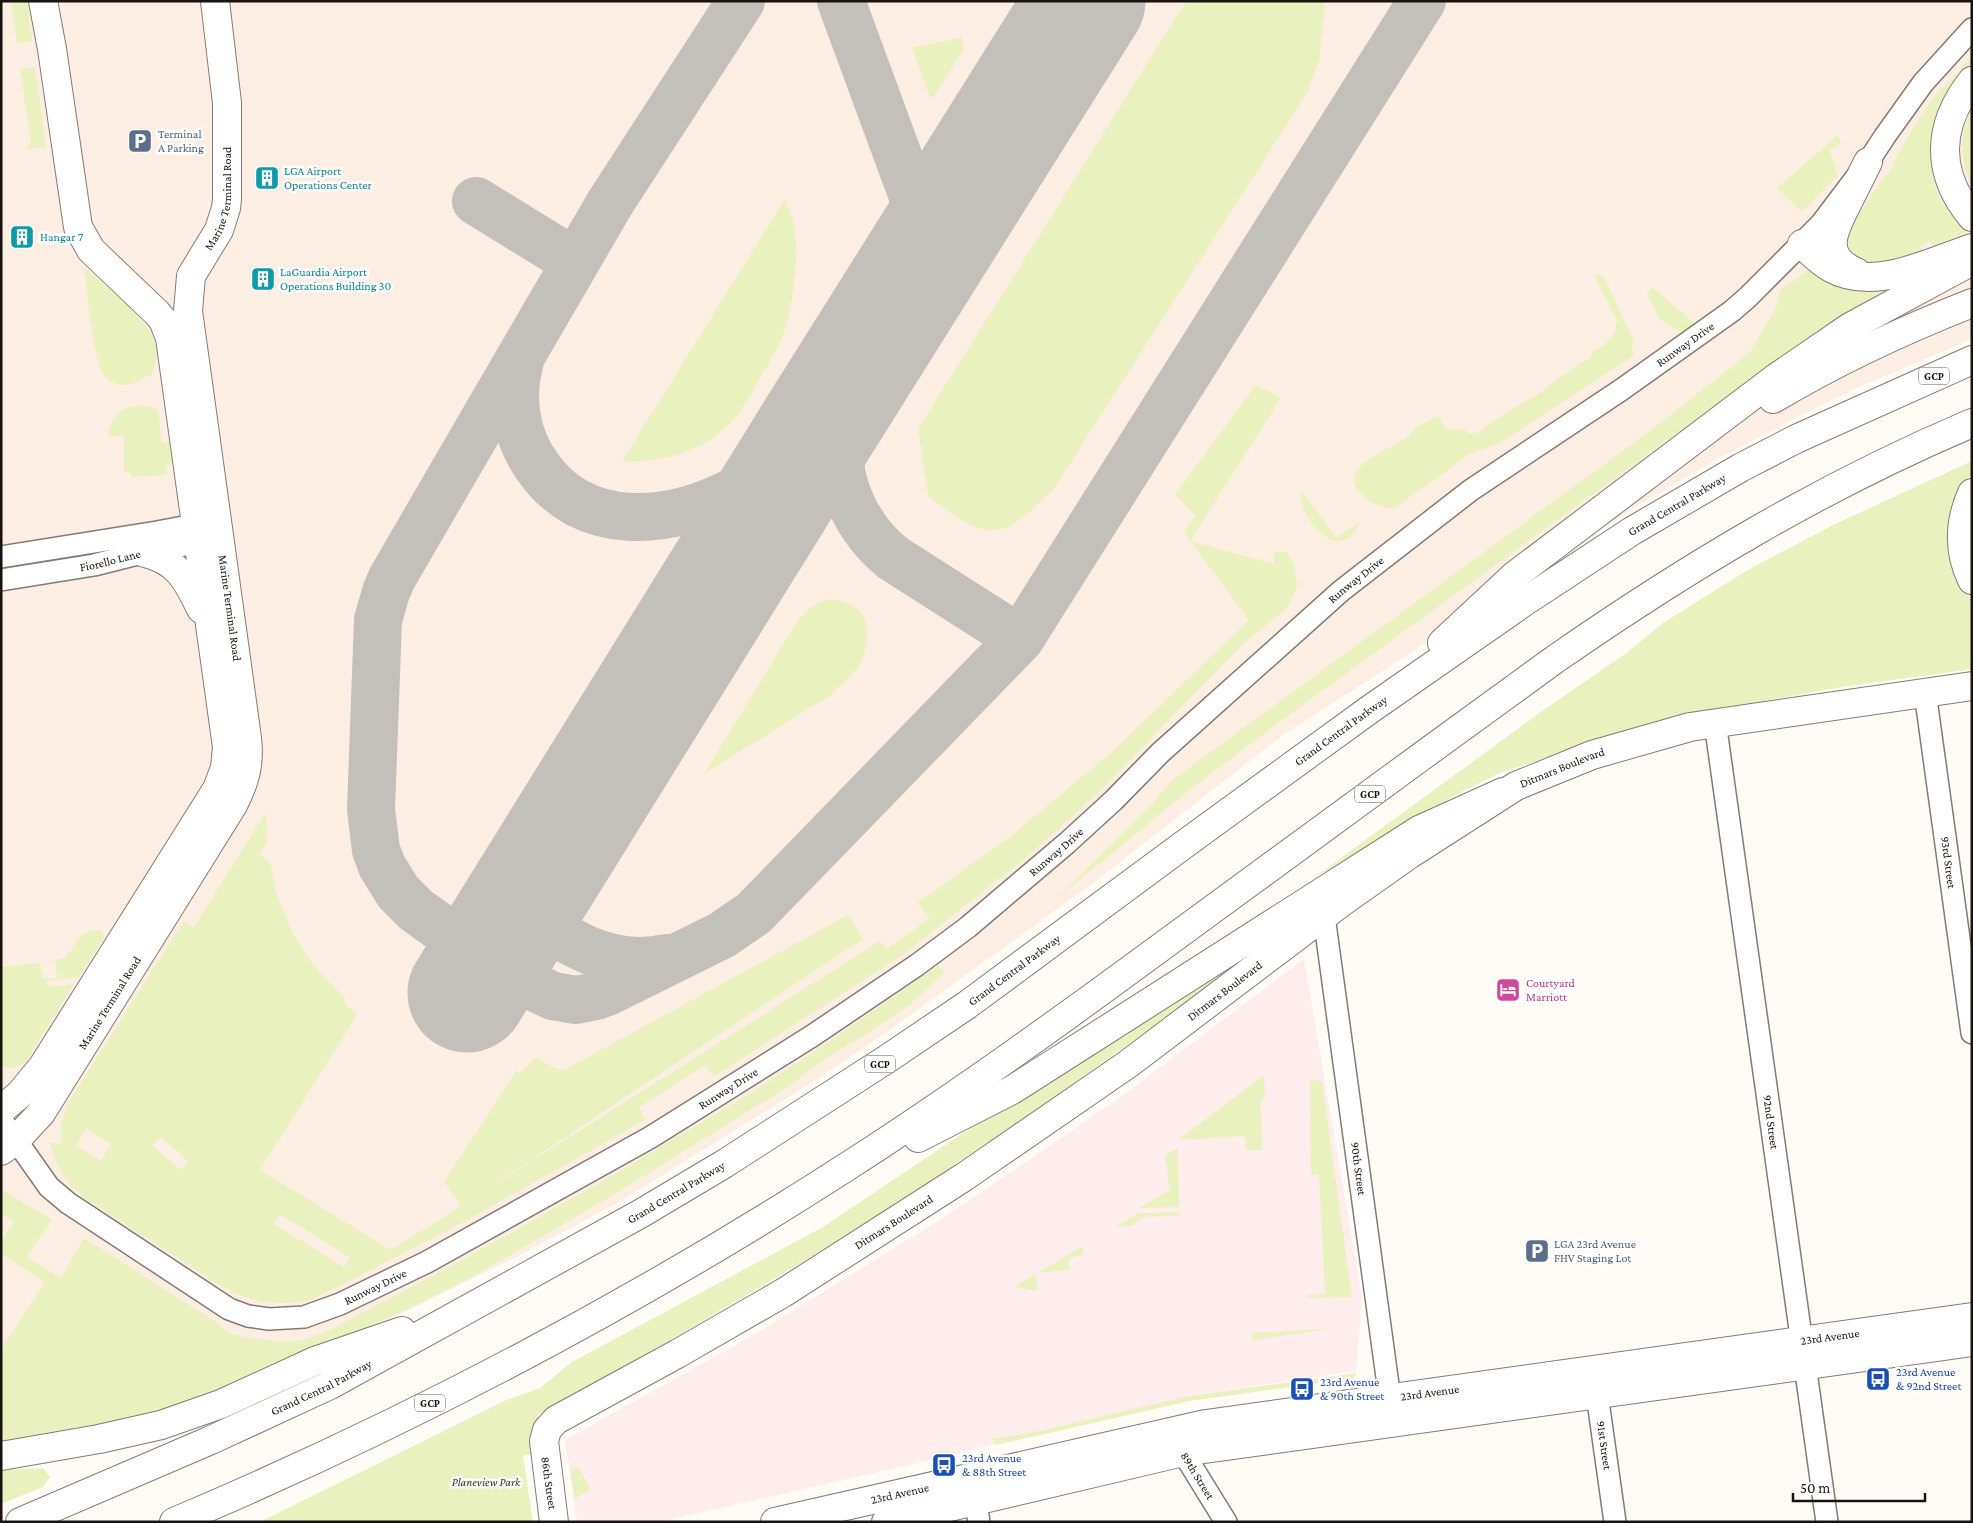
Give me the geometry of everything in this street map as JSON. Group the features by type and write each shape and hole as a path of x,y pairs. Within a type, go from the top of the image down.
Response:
{"main road":[{"name":"Marine Terminal Road","path":"1,1110 20,1094 39,1072 135,941 233,805 242,787 248,768 247,738 167,330 163,320 151,306 91,250 78,227 52,49 42,1"},
{"name":"Marine Terminal Road","path":"6,1137 41,1113 217,789 226,759 226,742 209,625 208,532 198,383 188,301 191,276 219,230 227,199 227,103 215,1"},
{"path":"1967,210 1949,178 1945,155 1946,132 1955,106 1972,81"},
{"path":"1868,162 1836,226 1832,242 1833,251 1841,263 1856,272 1874,277"},
{"path":"1802,244 1823,263 1833,269 1852,276 1874,277 1894,275 1972,248"},
{"path":"1369,710 1493,594 1718,420 1812,352 1883,308 1972,261"},
{"path":"1605,508 1782,393 1850,356 1926,320 1972,303"},
{"name":"Grand Central Parkway","path":"20,1522 212,1440 321,1389 640,1214 724,1164 887,1059 1012,972 1186,842 1369,710 1632,531 1740,468 1804,435 1972,360"},
{"name":"GCP","path":"174,1522 334,1450 508,1364 623,1302 790,1203 899,1133 1005,1060 1546,665 1640,601 1797,506 1884,463 1972,423"},
{"path":"1972,493 1963,516 1961,539 1965,563 1972,580"},
{"path":"145,553 166,560 179,571 192,591 209,625"},
{"name":"Ditmars Boulevard","path":"544,1444 547,1430 556,1420 783,1293 1020,1139 1128,1064 1324,916 1410,854 1503,792 1532,778 1592,755 1657,735 1715,722 1972,686"},
{"path":"790,1203 1012,1090 1419,830 1503,792"},
{"path":"1,1456 130,1433 192,1415 315,1361 472,1307"},
{"name":"23rd Avenue","path":"886,1522 976,1500 1176,1442 1803,1353 1972,1318"},
{"name":"23rd Avenue","path":"1803,1353 1972,1342"},
{"name":"86th Street","path":"544,1444 554,1522"},
{"name":"23rd Avenue","path":"775,1522 976,1500"}],"street":[{"name":"Runway Drive","path":"6,1137 49,1187 68,1203 213,1298 239,1313 259,1318 281,1319 317,1313 340,1304 426,1262 594,1169 705,1104 812,1036 946,943 1067,843 1114,800 1160,753 1342,591 1471,490 1621,390 1732,311 1802,244 1820,224 1868,162 1923,83 1972,29"},
{"name":"Fiorello Lane","path":"1,557 157,532 208,532"},
{"name":"Fiorello Lane","path":"1,580 94,565 145,553 208,532"},
{"name":"93rd Street","path":"1925,692 1972,1033"},
{"name":"92nd Street","path":"1715,722 1827,1522"},
{"name":"90th Street","path":"1324,916 1391,1410"},
{"name":"91st Street","path":"1596,1382 1615,1522"},
{"name":"89th Street","path":"1176,1442 1226,1522"}],"shaded area":[{"path":"1,1 1972,1 1972,339 1859,387 1812,410 1719,458 1640,504 1279,738 1093,883 880,1037 813,1082 621,1201 520,1255 374,1327 182,1411 1,1448"},
{"path":"1304,959 1362,1298 1356,1371 1188,1396 935,1459 659,1522 577,1522 565,1440 750,1337 943,1218 1117,1100"}],"green space":[{"path":"11,1 27,1 32,41 17,44"},
{"path":"1186,1 1323,1 1325,6 1319,61 1307,93 1053,490 1017,522 1000,529 978,528 956,517 928,496 918,429"},
{"path":"962,37 964,49 933,98 929,95 912,48"},
{"path":"1972,56 1972,65 1950,88 1939,107 1933,131 1931,157 1937,192 1946,208 1967,232 1933,246 1930,240 1920,247 1922,252 1883,265 1880,262 1870,262 1859,258 1848,247 1849,230 1879,184 1893,167 1897,155 1931,100"},
{"path":"35,67 46,147 26,150 31,142 20,69"},
{"path":"1972,109 1972,186 1965,167 1962,148 1965,128"},
{"path":"1838,135 1841,143 1829,151 1838,175 1802,212 1777,188"},
{"path":"785,199 794,224 796,238 796,270 788,320 774,355 745,404 729,425 687,452 654,460 622,461"},
{"path":"1812,267 1831,280 1847,287 1865,290 1888,288 1673,436 1278,723 1196,785 1056,899 1151,805 1172,780 1654,428 1750,352 1777,306 1780,290"},
{"path":"84,268 129,306 149,330 155,342 157,354 153,373 125,385 113,383 102,372 94,345"},
{"path":"1597,274 1604,277 1632,337 1634,343 1631,348 1635,355 1498,444 1471,453 1395,508 1386,508 1378,505 1364,496 1356,486 1354,477 1358,469 1376,455 1406,438 1417,427 1438,416 1446,429 1464,429 1470,434 1479,432 1493,421 1541,392 1572,370 1576,365 1589,359 1593,352 1605,344 1615,332 1617,320 1594,276"},
{"path":"1652,287 1696,324 1681,332 1660,320 1647,294"},
{"path":"1256,385 1281,398 1190,541 1184,530 1196,517 1175,494"},
{"path":"138,405 149,406 158,410 162,443 171,442 172,465 166,465 167,475 131,477 131,473 124,472 124,436 108,436 111,423 117,414"},
{"path":"1972,461 1972,474 1966,481 1956,505 1959,580 1972,602 1972,669 1842,687 1697,713 1553,755 1500,773 1459,793 1312,879 1545,709 1625,654 1663,623 1746,571 1835,524"},
{"path":"1300,489 1336,537 1360,522 1352,535 1342,540 1332,540 1322,535 1306,514"},
{"path":"1190,541 1274,564 1274,552 1287,552 1294,565 1297,582 1296,590 1287,608 1241,646 1099,792 1021,862 901,956 713,1077 705,1065 639,1107 645,1120 467,1220 308,1301 288,1303 262,1302 232,1293 85,1198 72,1186 59,1168 50,1143 61,1143 61,1123 68,1103 184,921 194,927 266,812 267,843 259,854 270,863 276,892 294,936 316,968 346,999 344,1003 357,1015 260,1170 391,1250 461,1206 444,1182 516,1071 520,1073 537,1057 554,1068 564,1070 848,915 863,939 486,1190 880,941 887,949 930,918 917,903 1011,836 1113,751 1249,620","holes":["86,1128 111,1144 101,1161 76,1145","161,1137 189,1162 181,1170 152,1145","280,1214 349,1257 344,1267 274,1224"]},
{"path":"827,599 842,601 853,606 862,614 865,621 867,629 866,646 857,669 829,696 704,774 798,620 811,607"},
{"path":"98,930 103,932 104,937 79,978 47,981 48,987 74,984 26,1061 14,1068 1,1065 1,967 40,963 43,979 57,978 55,960 65,958 85,933"},
{"name":"Planeview Park","path":"1248,948 1258,950 1112,1056 963,1159 754,1291 539,1414 531,1434 532,1455 523,1455 533,1522 260,1522 504,1401 540,1388 572,1362 823,1227 1029,1089"},
{"path":"938,966 945,972 911,1004 831,1055 784,1089 615,1194 474,1276 412,1307 205,1399 116,1422 38,1434 1,1444 1,1350 45,1282 1,1254 1,1242 14,1222 1,1214 1,1189 52,1220 27,1257 61,1278 84,1238 213,1320 230,1333 249,1338 299,1341 326,1332 468,1257 617,1173 739,1100 820,1048"},
{"path":"1264,1075 1265,1099 1261,1099 1262,1150 1246,1150 1245,1136 1178,1140"},
{"path":"1310,1080 1322,1081 1352,1297 1306,1298 1307,1295 1325,1294 1319,1175 1311,1175"},
{"path":"1178,1148 1179,1207 1139,1208 1170,1190 1165,1156"},
{"path":"1179,1212 1179,1216 1142,1217 1132,1226 1116,1226 1138,1213"},
{"path":"1083,1246 1083,1255 1069,1258 1069,1270 1038,1273"},
{"path":"1036,1274 1037,1291 1014,1287"},
{"path":"1333,1328 1252,1341 1252,1333"},
{"path":"1357,1373 1354,1378 1190,1401 996,1445 992,1439 1040,1431 1188,1396"},
{"path":"578,1466 591,1489 575,1499 570,1470"},
{"path":"43,1468 50,1477 43,1487 1,1504 1,1470"}],"taxiway":[{"path":"741,1 610,203 392,578 378,620 371,809 376,850 382,866 398,892 416,910 538,989 553,996 576,1000 607,992 722,935 754,913 1020,639 1422,1"},
{"path":"841,1 932,248"},
{"path":"476,201 575,262"},
{"path":"520,361 515,388 516,415 519,429 530,454 537,466 556,488 578,503 603,513 629,517 656,516 683,511 710,502 747,485 779,462 819,426"},
{"path":"851,376 841,421 839,454 845,487 859,519 880,546 893,558 1020,639"},
{"path":"519,910 571,942 606,956 625,960 645,961 667,958"}],"runway":[{"path":"467,993 819,426 1086,1"}],"place":[{"name":"Terminal A Parking","path":"140,141"},
{"name":"LGA Airport Operations Center","path":"267,178"},
{"name":"Hangar 7","path":"22,237"},
{"name":"LaGuardia Airport Operations Building 30","path":"263,279"},
{"name":"Courtyard Marriott","path":"1508,990"},
{"name":"LGA 23rd Avenue FHV Staging Lot","path":"1537,1251"},
{"name":"23rd Avenue & 92nd Street","path":"1878,1379"},
{"name":"23rd Avenue & 90th Street","path":"1302,1389"},
{"name":"23rd Avenue & 88th Street","path":"944,1465"}]}
